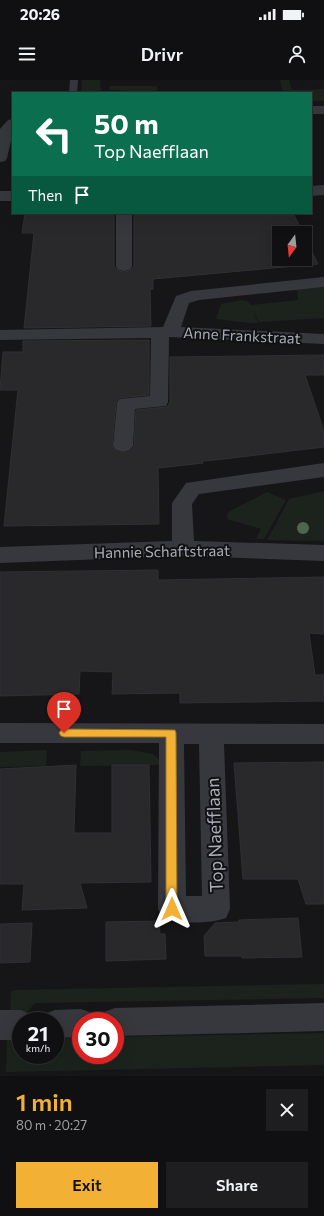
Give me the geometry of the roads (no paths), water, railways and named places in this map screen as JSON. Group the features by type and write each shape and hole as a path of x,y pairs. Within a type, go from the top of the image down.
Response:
{"street":[{"path":"312,110 324,110"},
{"path":"4,150 5,132 12,125"},
{"path":"312,191 324,190"},
{"path":"0,196 12,196"},
{"path":"124,214 124,266"},
{"path":"123,446 126,403 158,402 165,332 182,300 197,295 324,282"},
{"name":"Anne Frankstraat","path":"0,335 165,332 324,339"},
{"path":"183,548 182,503 193,488 324,470"},
{"name":"Hannie Schaftstraat","path":"0,555 183,548 324,553"},
{"path":"0,733 324,734"},
{"name":"Top Naefflaan","path":"171,733 172,909 216,909 211,733"},
{"path":"124,1022 324,1017"},
{"path":"0,1025 12,1025"}],"lane":[{"path":"73,92 74,80"}]}
